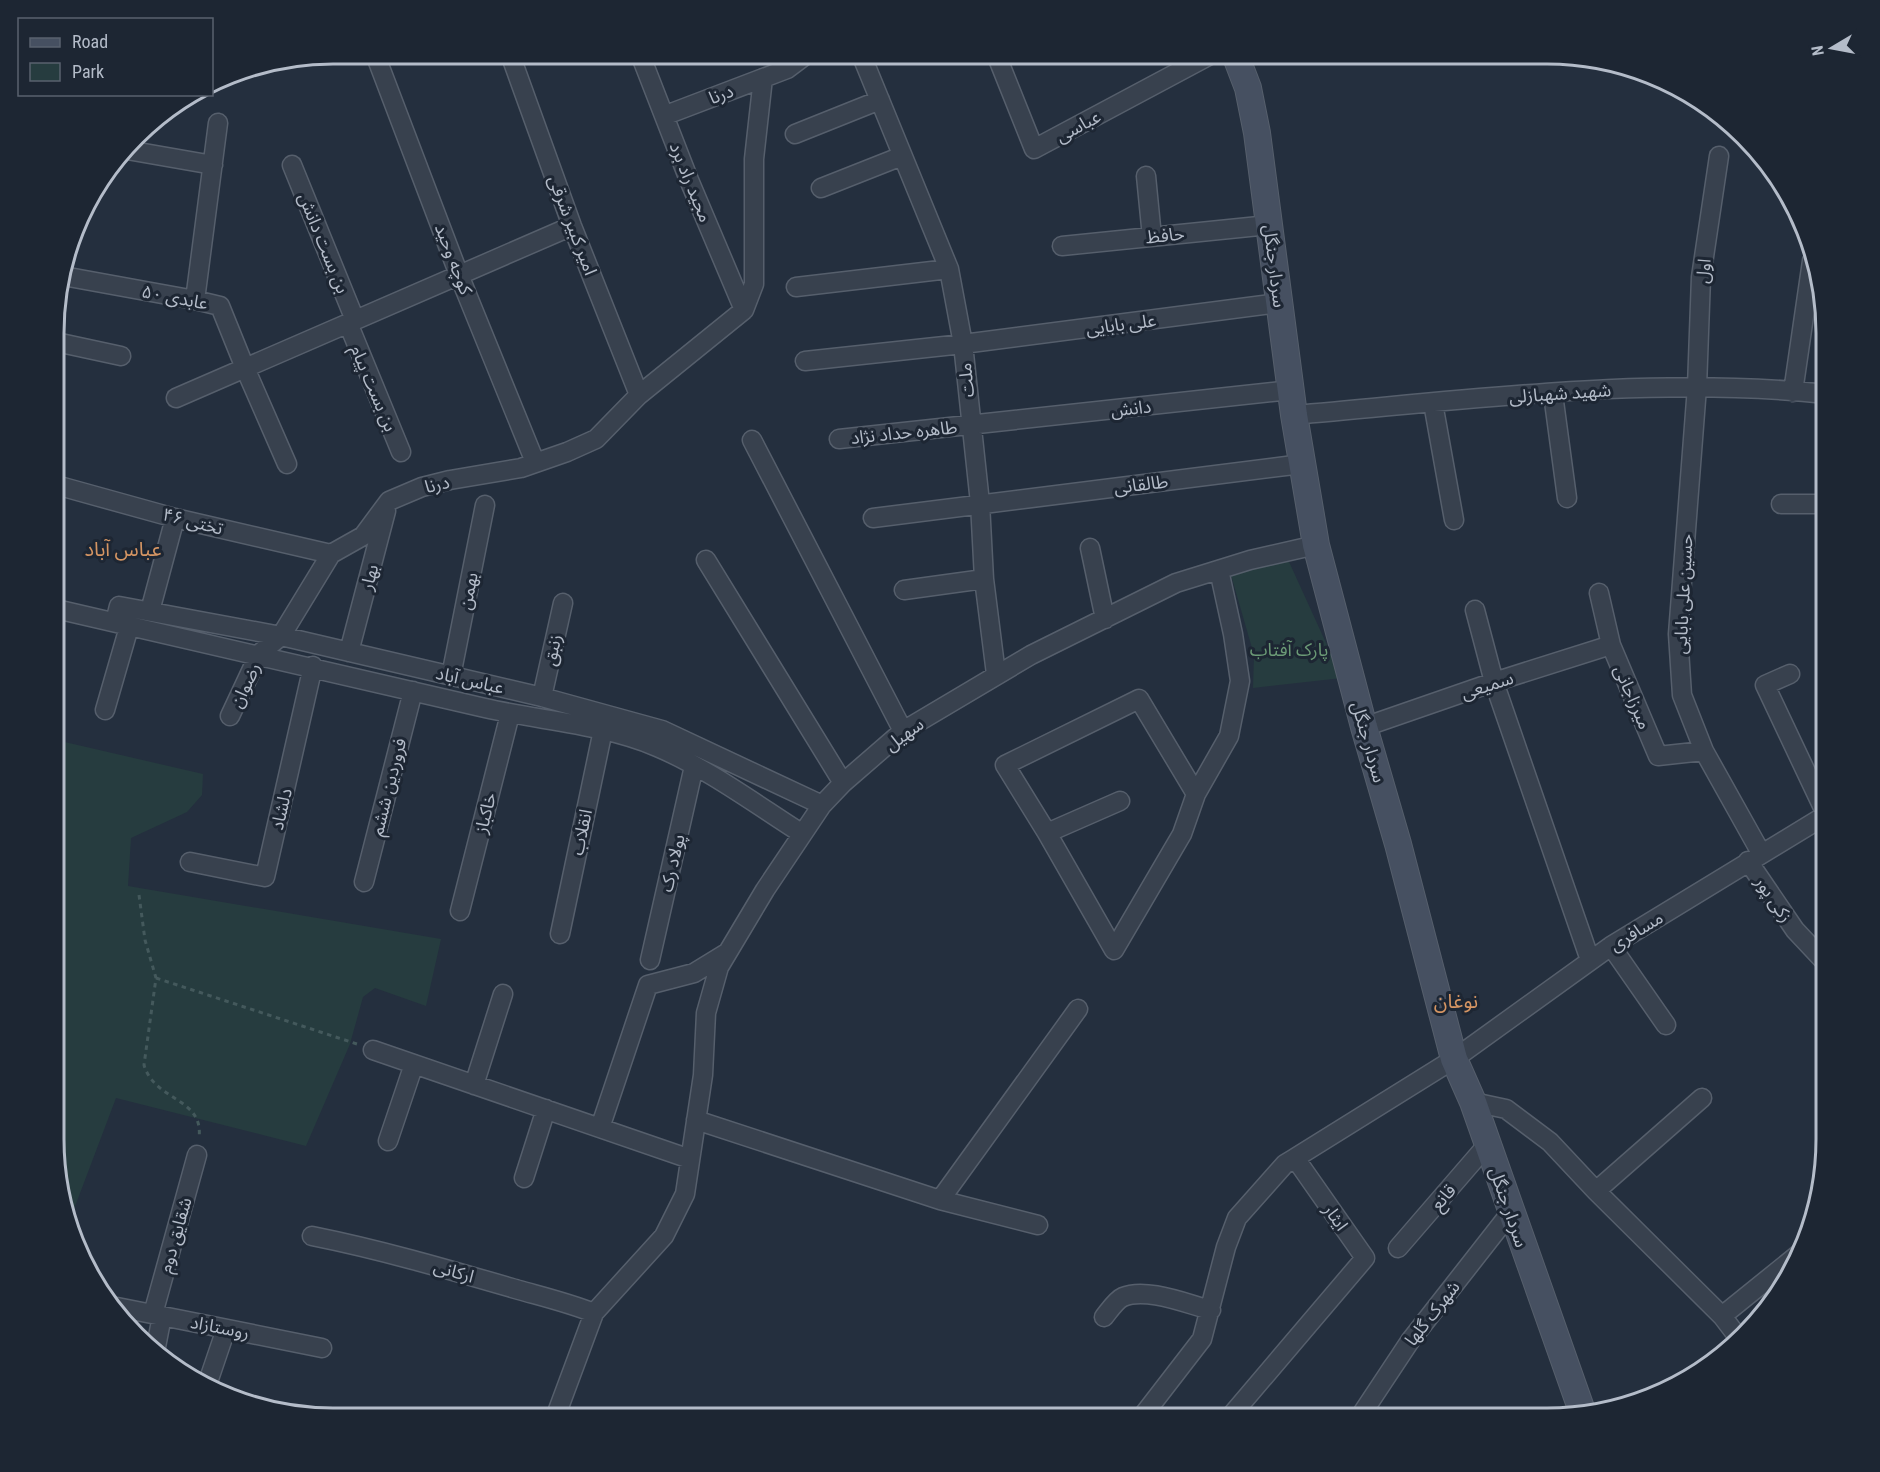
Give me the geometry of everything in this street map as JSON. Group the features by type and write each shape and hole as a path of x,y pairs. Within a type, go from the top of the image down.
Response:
{"main road":[{"name":"سردار جنگل","path":"1239,64 1248,88 1257,133 1293,403 1316,545 1455,1059 1473,1102 1580,1405"}],"street":[{"name":"کوچه وحید","path":"379,64 459,275 535,462"},
{"name":"امیر کبیر شرقی","path":"514,64 572,226 639,395"},
{"name":"مجید راد برد","path":"644,64 689,180 744,310"},
{"name":"درنا","path":"666,116 763,78 781,64"},
{"name":"ملت","path":"865,64 949,269 963,344 980,503 984,579 996,674"},
{"name":"عباسی","path":"1000,64 1034,149 1193,64"},
{"path":"744,310 754,284 754,159 763,78"},
{"path":"795,134 880,100"},
{"path":"195,300 218,123"},
{"path":"135,151 213,165"},
{"path":"821,189 902,156"},
{"name":"اول","path":"1697,387 1701,277 1719,156"},
{"name":"بن بست دانش","path":"292,165 351,322"},
{"path":"1146,176 1152,237"},
{"name":"حافظ","path":"1062,246 1269,225"},
{"path":"176,398 572,226"},
{"path":"796,287 949,269"},
{"name":"عابدی ۵۰","path":"71,277 220,306 245,368"},
{"path":"1793,392 1809,279"},
{"name":"علی بابایی","path":"805,362 1279,303"},
{"name":"درنا","path":"389,501 422,487 450,480 521,468 596,439 639,395 744,310"},
{"name":"بن بست پیام","path":"351,322 401,452"},
{"path":"64,344 121,356"},
{"path":"245,368 286,464"},
{"name":"شهید شهبازلی","path":"1293,403 1433,403 1621,389 1697,387 1816,393"},
{"name":"حسین علی بابایی","path":"1697,387 1678,634 1682,695 1704,751 1754,857"},
{"path":"1553,394 1567,498"},
{"name":"دانش","path":"970,425 1293,403"},
{"path":"1433,403 1454,520"},
{"name":"طاهره حداد نژاد","path":"838,440 970,425"},
{"path":"752,440 903,731"},
{"name":"طالقانی","path":"873,518 1302,464"},
{"name":"تختی ۴۶","path":"64,487 175,518 331,554"},
{"path":"259,654 281,636 331,554 363,536 389,501"},
{"name":"بهار","path":"349,652 389,501"},
{"path":"1781,504 1816,504"},
{"name":"بهمن","path":"451,676 485,505"},
{"path":"150,611 175,518"},
{"name":"سهیل","path":"594,1313 664,1236 685,1194 703,1075 706,1013 719,967 801,833 822,805 843,783 903,731 996,674 1176,583 1316,545"},
{"path":"1089,548 1105,619"},
{"path":"706,560 843,783"},
{"path":"1196,794 1139,699 1005,765 1047,833 1113,950 1182,834 1196,794 1229,736 1240,681 1233,634 1219,570"},
{"path":"904,590 984,579"},
{"name":"میرزاجانی","path":"1599,593 1611,645 1658,756 1704,751"},
{"name":"زنبق","path":"542,697 563,603"},
{"name":"عباس آباد","path":"122,624 119,606 281,636 542,697 662,730 822,805"},
{"path":"1475,610 1494,682 1590,960"},
{"name":"عباس آباد","path":"64,611 313,666 510,714 603,730 657,747 694,766 801,833"},
{"path":"105,710 122,624"},
{"name":"سمیعی","path":"1364,727 1611,645"},
{"name":"رضوان","path":"230,716 259,654"},
{"name":"دلشاد","path":"190,862 265,877 313,666"},
{"path":"1790,674 1765,686 1816,793"},
{"name":"فروردین ششم","path":"364,882 413,691"},
{"name":"خاکباز","path":"460,911 510,714"},
{"name":"انقلاب","path":"560,934 603,730"},
{"name":"پولاد رک","path":"650,960 694,766"},
{"path":"1047,833 1120,801"},
{"name":"مسافری","path":"1455,1059 1611,946 1816,820"},
{"name":"زکی پور","path":"1754,857 1795,930 1816,952"},
{"path":"1611,946 1666,1025"},
{"path":"600,1128 648,986 694,973 725,954"},
{"path":"474,1085 503,994"},
{"path":"940,1200 1078,1009"},
{"path":"373,1050 690,1159"},
{"path":"1149,1408 1202,1339 1226,1247 1237,1218 1285,1164 1455,1059"},
{"path":"388,1141 414,1064"},
{"path":"1596,1191 1702,1098"},
{"path":"1473,1102 1506,1109 1550,1142 1722,1316 1734,1332"},
{"path":"524,1178 546,1109"},
{"path":"696,1120 940,1200 1038,1225"},
{"name":"قانع","path":"1398,1248 1488,1145"},
{"name":"شقایق دوم","path":"155,1340 157,1315 197,1155"},
{"name":"ایثار","path":"1238,1408 1365,1258 1295,1158"},
{"name":"شهرک گلها","path":"1366,1408 1410,1341 1511,1212"},
{"name":"ارکانی","path":"312,1236 465,1273 558,1299 594,1313"},
{"path":"1722,1316 1784,1266"},
{"path":"1104,1317 1121,1297 1135,1294 1150,1295 1211,1310"},
{"name":"روستازاد","path":"125,1309 322,1348"},
{"path":"559,1408 594,1313"},
{"path":"210,1378 226,1329"}],"path":[{"path":"139,894 145,940 156,978 144,1065 148,1077 155,1085 196,1115 200,1126 197,1155"},
{"path":"156,978 373,1050"}],"green space":[{"name":"پارک آفتاب","path":"1285,553 1342,678 1253,688 1254,655 1231,575"},
{"path":"64,742 203,774 202,795 187,812 131,838 128,886 441,939 426,1006 375,988 363,997 350,1044 306,1146 116,1098 74,1209 67,1174 64,1139"}],"district":[{"name":"عباس آباد","path":"123,549"},
{"name":"نوغان","path":"1456,1001"}]}
